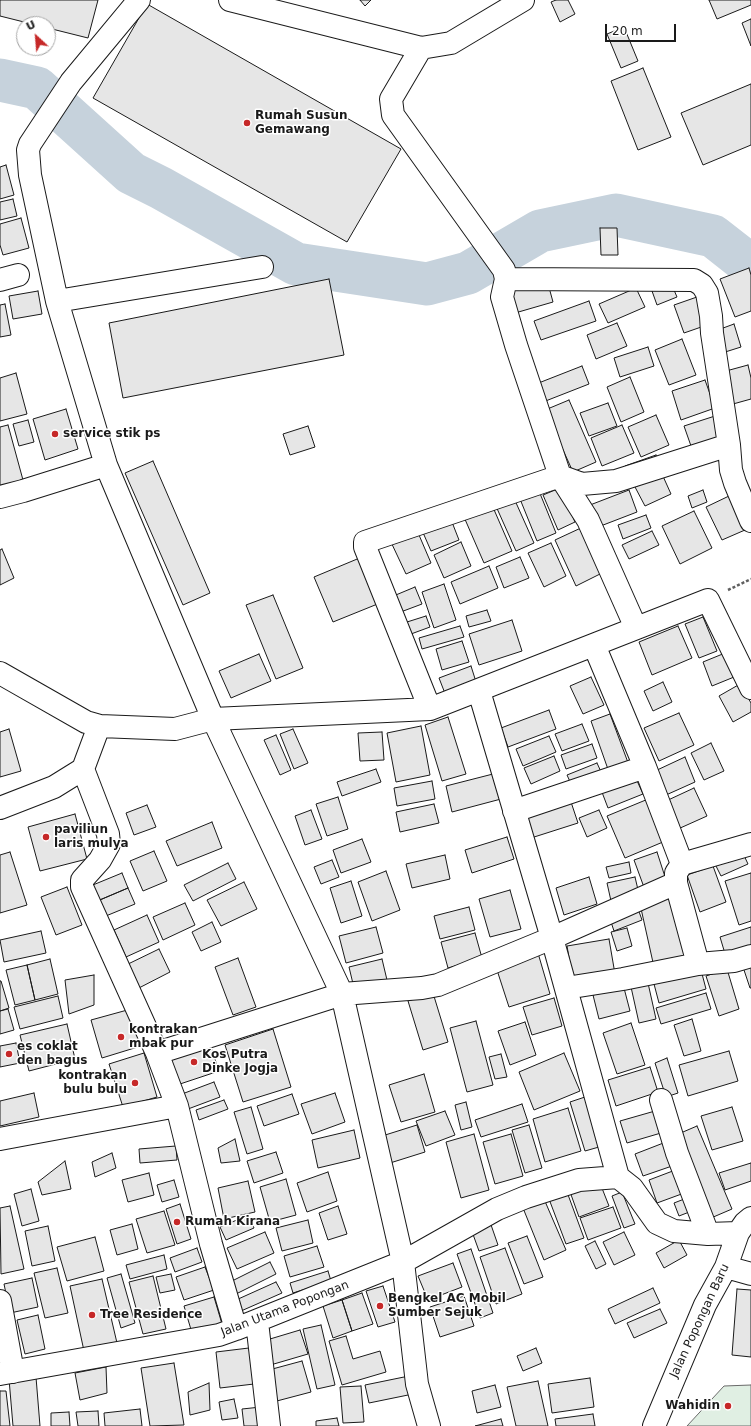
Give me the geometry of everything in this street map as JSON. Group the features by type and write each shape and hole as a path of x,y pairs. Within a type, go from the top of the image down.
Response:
{"street":[{"path":"139,0 71,82 30,144 28,150 30,175 57,301 106,465 213,718 342,994 403,1262 417,1384 429,1426"},
{"path":"230,0 420,48 451,43 524,0"},
{"path":"420,48 391,99 393,115 481,238 504,273 502,297 516,345 560,476 588,520 636,628"},
{"path":"57,301 262,267"},
{"path":"504,273 694,280 702,285 707,293 729,444 731,470 751,521"},
{"path":"430,709 365,547 365,542 560,476 582,484 616,481 729,444"},
{"path":"0,497 106,465"},
{"path":"0,673 86,722 99,726 175,729 213,718 430,709 708,600 751,688"},
{"path":"594,645 645,767 679,873 698,964"},
{"path":"479,691 552,938 618,1177 632,1188 657,1223 674,1231 708,1234 744,1226"},
{"path":"0,808 54,787 83,770 99,726"},
{"path":"514,811 645,767"},
{"path":"83,770 108,834 108,844 100,860 82,880 82,887 157,1052 177,1106 211,1244 236,1330"},
{"path":"157,1052 342,994 438,985 552,938 679,873 751,844"},
{"path":"566,988 623,979 698,964 734,961 751,956"},
{"path":"661,1100 677,1153 708,1234"},
{"path":"0,1139 177,1106"},
{"name":"Jalan Utama Popongan","path":"6,1373 219,1335 236,1330 403,1262 497,1209 526,1196 579,1180 618,1177"},
{"name":"Jalan Popongan Baru","path":"654,1426 705,1305 726,1268 744,1226"},
{"path":"726,1268 751,1274"},
{"path":"0,1301 6,1373"},
{"path":"257,1322 270,1426"}],"green space":[{"name":"Wahidin","path":"751,1385 751,1426 687,1426 724,1386"}],"building":[{"path":"0,0 98,0 88,38 56,30 56,16 16,16 16,20 0,16"},
{"path":"360,0 371,0 365,6"},
{"path":"556,0 568,0 575,14 560,22 551,2"},
{"path":"709,0 751,0 751,5 717,19"},
{"name":"Rumah Susun Gemawang","path":"147,4 401,149 347,242 93,98"},
{"path":"751,19 751,46 742,23"},
{"path":"624,27 638,61 621,68 607,34"},
{"path":"643,68 671,137 638,150 611,81"},
{"path":"751,84 751,145 703,165 681,113"},
{"path":"6,165 14,195 0,199 0,167"},
{"path":"13,199 17,216 0,220 0,202"},
{"path":"21,218 29,248 3,255 0,245 0,224"},
{"path":"600,228 617,228 618,255 601,255"},
{"path":"749,268 751,275 751,311 735,317 720,279"},
{"path":"329,279 344,355 123,398 109,323"},
{"path":"547,280 553,302 515,313 509,291"},
{"path":"671,283 677,297 657,305 652,291"},
{"path":"636,288 645,307 608,323 599,304"},
{"path":"38,291 42,314 13,319 9,296"},
{"path":"697,297 707,325 684,333 674,305"},
{"path":"589,301 596,321 541,340 534,321"},
{"path":"5,304 11,335 0,337 0,305"},
{"path":"617,323 627,346 596,359 587,335"},
{"path":"734,324 741,347 722,353 715,331"},
{"path":"682,339 696,375 669,385 655,350"},
{"path":"648,347 654,366 620,377 614,358"},
{"path":"748,365 751,378 751,399 733,404 726,371"},
{"path":"582,366 589,384 543,402 536,384"},
{"path":"16,373 27,414 0,421 0,378"},
{"path":"630,377 644,412 621,422 607,387"},
{"path":"705,380 715,408 681,420 672,391"},
{"path":"569,400 596,462 573,472 545,410"},
{"path":"608,403 617,426 589,436 580,413"},
{"name":"service stik ps","path":"66,409 78,449 45,460 33,419"},
{"path":"656,415 669,445 641,457 628,427"},
{"path":"715,416 722,436 691,446 684,426"},
{"path":"28,420 34,442 19,446 13,424"},
{"path":"8,425 23,480 0,486 0,427"},
{"path":"622,425 634,453 602,466 591,438"},
{"path":"308,426 315,447 290,455 283,434"},
{"path":"656,455 658,460 628,470 625,466"},
{"path":"153,461 210,593 183,605 125,473"},
{"path":"662,474 671,494 645,506 635,487"},
{"path":"560,488 575,522 558,530 543,495"},
{"path":"629,490 637,512 598,527 590,505"},
{"path":"703,490 707,502 692,508 688,496"},
{"path":"539,491 556,533 537,541 520,499"},
{"path":"513,496 534,543 516,551 495,504"},
{"path":"729,496 745,530 722,540 706,507"},
{"path":"492,505 512,551 484,563 464,517"},
{"path":"694,511 712,548 680,564 662,526"},
{"path":"646,515 651,528 623,539 618,525"},
{"path":"450,517 459,540 431,551 421,528"},
{"path":"583,527 604,572 576,586 555,540"},
{"path":"416,528 431,563 406,574 390,540"},
{"path":"652,531 659,545 629,559 622,545"},
{"path":"461,542 471,566 444,578 434,555"},
{"path":"551,543 566,576 544,587 528,553"},
{"path":"2,549 14,578 0,585 0,550"},
{"path":"362,557 380,603 333,622 314,577"},
{"path":"520,557 529,578 504,588 496,567"},
{"path":"489,566 498,588 460,604 451,582"},
{"path":"444,584 456,620 434,628 422,592"},
{"path":"415,587 422,604 398,613 391,597"},
{"path":"273,595 303,668 276,679 246,605"},
{"path":"487,610 491,621 469,627 466,616"},
{"path":"426,616 430,627 411,634 407,622"},
{"path":"703,617 717,651 699,658 685,624"},
{"path":"512,620 522,651 479,665 469,634"},
{"path":"460,626 464,637 422,649 419,638"},
{"path":"678,626 692,658 652,675 639,642"},
{"path":"462,641 469,662 442,670 436,649"},
{"path":"730,651 739,675 712,686 703,662"},
{"path":"259,654 271,681 231,698 219,671"},
{"path":"471,666 477,685 446,696 439,678"},
{"path":"591,677 604,705 583,714 570,686"},
{"path":"663,682 672,702 653,711 644,691"},
{"path":"740,684 751,703 751,712 733,722 719,696"},
{"path":"549,710 556,729 508,747 501,728"},
{"path":"679,713 694,745 659,761 644,728"},
{"path":"610,714 630,768 610,775 591,721"},
{"path":"448,717 466,774 442,781 425,725"},
{"path":"582,724 589,741 562,751 555,734"},
{"path":"421,726 430,775 396,782 387,733"},
{"path":"9,729 21,771 0,777 0,732"},
{"path":"293,729 308,763 294,769 280,734"},
{"path":"382,732 384,760 360,761 358,733"},
{"path":"276,735 291,770 280,775 264,740"},
{"path":"549,736 556,752 523,766 516,749"},
{"path":"711,743 724,771 704,780 691,753"},
{"path":"592,744 597,758 566,769 561,755"},
{"path":"554,756 560,771 531,784 524,768"},
{"path":"685,757 695,782 666,795 655,771"},
{"path":"597,763 602,774 572,786 567,775"},
{"path":"376,769 381,782 342,796 337,782"},
{"path":"493,774 501,799 452,812 446,786"},
{"path":"634,774 643,794 608,808 600,787"},
{"path":"432,781 435,799 397,806 394,788"},
{"path":"694,788 707,816 678,829 666,801"},
{"path":"569,796 578,823 531,838 522,811"},
{"path":"338,797 348,829 327,836 316,804"},
{"path":"653,797 670,839 625,858 607,816"},
{"path":"434,804 439,823 400,832 396,812"},
{"path":"147,805 156,827 134,835 126,813"},
{"path":"311,810 322,839 305,845 295,816"},
{"path":"599,810 607,828 587,837 579,818"},
{"name":"paviliun laris mulya","path":"75,814 87,859 40,871 28,827"},
{"path":"212,822 222,848 177,866 166,841"},
{"path":"507,837 514,859 472,873 465,850"},
{"path":"362,839 371,862 341,873 333,850"},
{"path":"741,849 748,864 721,876 714,862"},
{"path":"154,851 167,881 143,891 130,861"},
{"path":"10,852 27,905 0,913 0,855"},
{"path":"657,852 667,883 645,890 634,860"},
{"path":"445,855 450,879 412,888 406,864"},
{"path":"332,860 339,877 321,884 314,867"},
{"path":"629,862 631,873 609,878 606,867"},
{"path":"228,863 236,879 193,901 184,885"},
{"path":"713,866 726,902 700,912 687,875"},
{"path":"386,871 400,910 372,921 358,882"},
{"path":"122,873 128,888 95,902 88,887"},
{"path":"751,873 751,921 739,925 725,881"},
{"path":"589,877 597,904 564,915 556,888"},
{"path":"635,877 639,894 611,901 607,883"},
{"path":"351,881 362,916 341,923 330,888"},
{"path":"244,882 257,909 221,926 207,900"},
{"path":"67,887 82,925 56,935 41,897"},
{"path":"128,888 135,904 101,918 95,902"},
{"path":"510,890 521,929 490,937 479,899"},
{"path":"674,896 689,958 654,967 640,904"},
{"path":"185,903 195,925 163,940 153,917"},
{"path":"637,906 642,920 614,931 609,916"},
{"path":"469,907 475,930 440,939 434,916"},
{"path":"147,915 159,942 126,957 114,930"},
{"path":"212,922 221,942 201,951 192,932"},
{"path":"376,927 383,953 346,963 339,936"},
{"path":"751,927 751,949 726,957 720,937"},
{"path":"627,928 632,946 617,951 611,932"},
{"path":"41,931 46,953 4,962 0,940"},
{"path":"475,933 482,958 448,968 441,942"},
{"path":"609,939 615,974 573,981 567,946"},
{"path":"159,949 170,972 135,990 124,966"},
{"path":"538,953 550,994 509,1007 496,967"},
{"path":"238,958 256,1007 233,1015 215,967"},
{"path":"50,959 58,994 35,1000 27,965"},
{"path":"382,959 387,980 354,988 349,967"},
{"path":"751,964 751,988 750,988 743,967"},
{"path":"27,965 35,1000 15,1005 6,970"},
{"path":"727,969 739,1009 719,1016 706,976"},
{"path":"701,970 706,989 659,1003 654,984"},
{"path":"94,975 94,1005 69,1014 65,980"},
{"path":"0,981 9,1008 0,1011"},
{"path":"648,983 656,1019 639,1023 631,987"},
{"path":"624,988 630,1011 599,1019 593,995"},
{"path":"433,993 448,1042 423,1050 408,1001"},
{"path":"706,993 711,1009 661,1024 656,1008"},
{"path":"58,996 63,1018 20,1029 14,1007"},
{"path":"554,998 562,1026 532,1035 523,1007"},
{"path":"8,1009 14,1030 0,1034 0,1011"},
{"path":"131,1009 141,1046 102,1058 91,1020"},
{"path":"692,1019 701,1051 684,1056 674,1025"},
{"path":"476,1021 493,1085 467,1092 450,1028"},
{"path":"525,1022 536,1055 510,1065 498,1031"},
{"path":"631,1023 645,1065 617,1074 603,1033"},
{"path":"67,1024 75,1059 29,1071 20,1035"},
{"path":"273,1029 291,1087 243,1102 225,1045"},
{"path":"209,1041 219,1071 174,1086 164,1057"},
{"name":"es coklat den bagus","path":"16,1043 20,1063 0,1067 0,1046"},
{"path":"729,1051 738,1081 688,1096 679,1065"},
{"path":"144,1053 157,1097 123,1107 109,1064"},
{"path":"564,1053 580,1091 534,1110 519,1072"},
{"path":"501,1054 507,1077 495,1079 489,1057"},
{"path":"667,1058 678,1093 666,1097 655,1063"},
{"path":"650,1067 658,1092 616,1106 608,1080"},
{"path":"424,1074 435,1112 401,1122 389,1085"},
{"path":"214,1082 220,1097 188,1109 182,1094"},
{"path":"34,1093 39,1117 0,1126 0,1101"},
{"path":"335,1093 345,1122 312,1134 301,1104"},
{"path":"292,1094 299,1114 264,1126 257,1106"},
{"path":"591,1095 606,1145 585,1151 570,1102"},
{"path":"224,1100 228,1109 199,1120 196,1110"},
{"path":"466,1102 472,1127 461,1130 455,1105"},
{"path":"522,1104 528,1122 481,1137 475,1120"},
{"path":"251,1107 263,1149 247,1154 234,1112"},
{"path":"732,1107 743,1141 712,1150 701,1116"},
{"path":"568,1108 581,1151 545,1162 533,1119"},
{"path":"445,1111 455,1135 426,1146 416,1121"},
{"path":"655,1111 661,1133 627,1143 620,1121"},
{"path":"417,1125 425,1152 390,1163 382,1136"},
{"path":"529,1125 542,1168 525,1173 512,1130"},
{"path":"697,1126 732,1209 711,1218 676,1135"},
{"path":"354,1130 360,1158 318,1168 312,1140"},
{"path":"474,1134 489,1190 461,1198 446,1142"},
{"path":"511,1134 523,1176 495,1184 483,1142"},
{"path":"235,1139 240,1161 221,1163 218,1148"},
{"path":"666,1142 675,1165 643,1176 635,1154"},
{"path":"176,1146 177,1160 140,1163 139,1149"},
{"path":"276,1152 283,1173 254,1183 247,1161"},
{"path":"112,1153 116,1168 95,1177 92,1162"},
{"path":"65,1161 71,1189 42,1195 38,1182"},
{"path":"751,1163 751,1181 725,1190 719,1173"},
{"path":"678,1169 687,1192 657,1203 649,1180"},
{"path":"328,1172 337,1201 307,1212 297,1183"},
{"path":"149,1173 154,1195 128,1202 122,1180"},
{"path":"598,1178 609,1206 579,1217 569,1189"},
{"path":"286,1179 296,1215 270,1222 260,1187"},
{"path":"174,1180 179,1197 162,1202 157,1185"},
{"path":"248,1181 255,1212 224,1219 218,1188"},
{"path":"31,1189 39,1221 22,1226 14,1194"},
{"path":"567,1192 584,1238 566,1244 549,1199"},
{"path":"622,1192 635,1224 624,1228 612,1196"},
{"path":"692,1196 697,1209 679,1216 674,1203"},
{"path":"544,1199 566,1250 544,1260 523,1208"},
{"path":"180,1204 191,1239 177,1244 166,1209"},
{"path":"10,1206 24,1269 1,1274 0,1208"},
{"path":"338,1206 347,1234 328,1240 319,1213"},
{"path":"613,1207 621,1228 588,1240 580,1218"},
{"path":"164,1211 175,1245 147,1253 136,1219"},
{"path":"249,1215 254,1228 226,1240 220,1227"},
{"path":"489,1219 498,1245 479,1251 470,1226"},
{"path":"308,1220 313,1243 282,1251 276,1228"},
{"path":"132,1224 138,1249 117,1255 110,1230"},
{"path":"48,1226 55,1261 32,1266 25,1231"},
{"path":"265,1232 274,1253 237,1269 227,1248"},
{"path":"624,1232 635,1255 614,1265 603,1242"},
{"path":"527,1236 543,1277 524,1284 508,1243"},
{"path":"95,1237 104,1271 67,1281 57,1247"},
{"path":"679,1240 687,1255 664,1268 656,1253"},
{"path":"595,1241 606,1264 596,1269 585,1246"},
{"path":"317,1246 324,1267 290,1277 284,1256"},
{"path":"197,1248 202,1262 175,1272 170,1258"},
{"path":"505,1248 522,1294 496,1304 480,1257"},
{"path":"471,1249 493,1313 480,1318 457,1254"},
{"path":"164,1255 167,1269 130,1279 126,1265"},
{"path":"270,1262 276,1274 234,1295 228,1283"},
{"path":"453,1263 462,1287 428,1300 418,1276"},
{"path":"205,1267 214,1290 184,1300 176,1277"},
{"path":"57,1268 68,1313 45,1318 34,1273"},
{"path":"328,1271 331,1281 293,1293 290,1283"},
{"path":"121,1274 135,1323 121,1328 107,1278"},
{"path":"171,1274 175,1290 160,1293 156,1277"},
{"path":"153,1276 166,1329 143,1334 129,1282"},
{"path":"32,1278 38,1307 10,1313 4,1284"},
{"path":"102,1279 117,1343 84,1351 70,1286"},
{"path":"276,1282 282,1293 241,1311 236,1300"},
{"path":"383,1286 395,1322 378,1327 366,1291"},
{"path":"653,1288 660,1303 615,1324 608,1309"},
{"path":"737,1289 751,1290 751,1357 732,1355"},
{"path":"362,1293 373,1324 352,1331 342,1300"},
{"path":"464,1296 474,1326 440,1337 430,1307"},
{"path":"214,1297 222,1324 192,1333 184,1306"},
{"path":"342,1300 352,1331 333,1338 323,1306"},
{"path":"660,1309 667,1323 634,1338 627,1323"},
{"path":"38,1315 45,1349 25,1354 17,1320"},
{"path":"321,1325 335,1385 317,1389 303,1329"},
{"path":"300,1330 308,1354 267,1366 260,1342"},
{"path":"346,1336 353,1359 380,1351 386,1372 342,1385 329,1341"},
{"path":"249,1348 254,1384 220,1388 216,1352"},
{"path":"536,1348 542,1363 523,1371 517,1356"},
{"path":"302,1361 311,1392 273,1402 265,1371"},
{"path":"174,1363 184,1425 150,1426 141,1368"},
{"path":"106,1367 107,1393 80,1400 75,1373"},
{"path":"409,1376 413,1394 369,1403 365,1385"},
{"path":"36,1377 40,1426 13,1426 9,1379"},
{"path":"590,1378 594,1407 552,1413 548,1384"},
{"path":"538,1381 548,1426 516,1426 507,1387"},
{"path":"209,1383 210,1410 190,1415 188,1392"},
{"path":"495,1385 501,1407 477,1413 472,1391"},
{"path":"361,1386 364,1422 343,1423 340,1387"},
{"path":"0,1391 6,1391 10,1426 0,1426"},
{"path":"234,1399 238,1418 222,1420 219,1402"},
{"path":"261,1407 264,1426 244,1426 242,1409"},
{"path":"140,1409 142,1426 105,1426 104,1413"},
{"path":"98,1411 99,1426 78,1426 76,1412"},
{"path":"69,1412 70,1426 51,1426 51,1413"},
{"path":"593,1414 595,1426 556,1426 555,1419"},
{"path":"337,1418 339,1426 316,1426 316,1421"},
{"path":"501,1419 503,1426 475,1426"}],"waterway":[{"path":"0,80 37,88 131,173 161,188 296,264 427,284 468,273 540,231 616,215 713,236 751,266"}],"place":[{"name":"Rumah Susun Gemawang","path":"247,123"},
{"name":"service stik ps","path":"55,434"},
{"name":"paviliun laris mulya","path":"46,837"},
{"name":"kontrakan mbak pur","path":"121,1037"},
{"name":"es coklat den bagus","path":"9,1054"},
{"name":"Kos Putra Dinke Jogja","path":"194,1062"},
{"name":"kontrakan bulu bulu","path":"135,1083"},
{"name":"Rumah Kirana","path":"177,1222"},
{"name":"Bengkel AC Mobil Sumber Sejuk","path":"380,1306"},
{"name":"Tree Residence","path":"92,1315"},
{"name":"Wahidin","path":"728,1406"}]}
